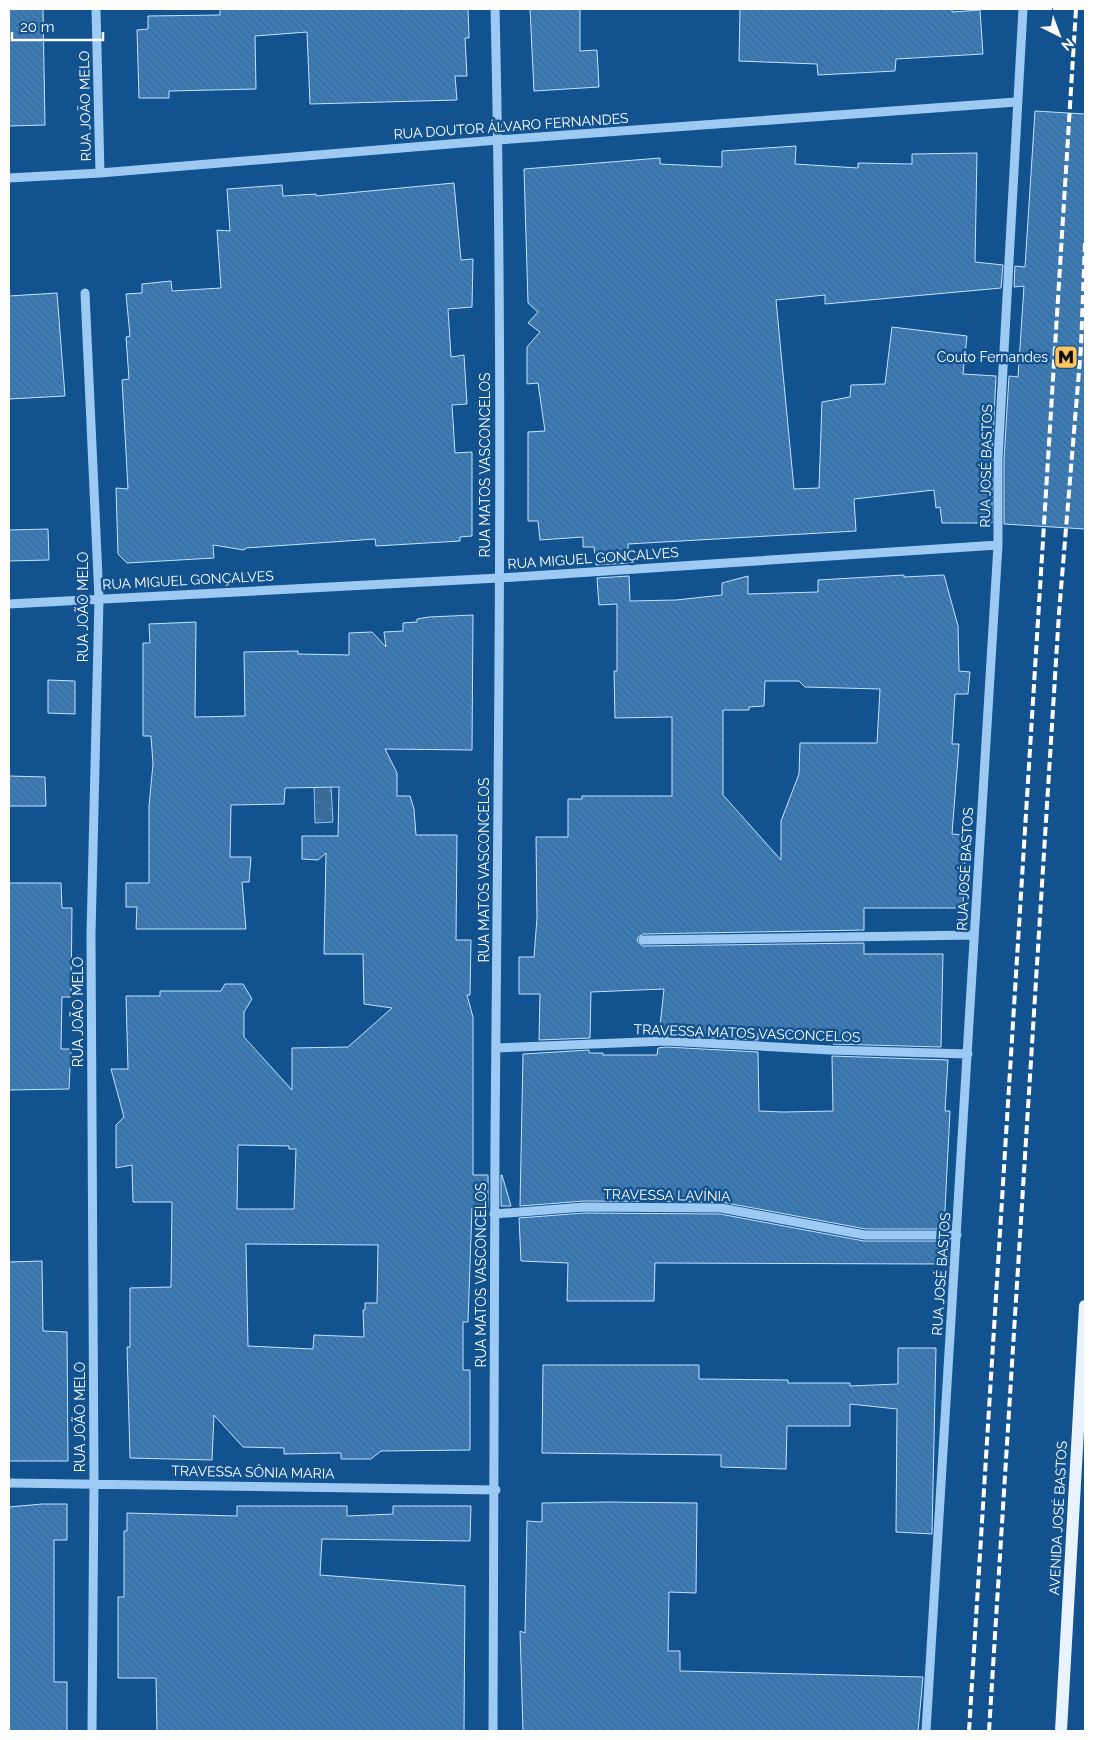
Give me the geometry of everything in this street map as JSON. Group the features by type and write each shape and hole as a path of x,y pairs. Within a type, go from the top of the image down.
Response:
{"main road":[{"name":"AVENIDA JOSÉ BASTOS","path":"1061,1731 1085,1306"}],"street":[{"name":"RUA JOÃO MELO","path":"96,9 100,173"},
{"name":"RUA MATOS VASCONCELOS","path":"493,1731 496,1490 494,1214 499,578 498,140 495,9"},
{"name":"RUA JOSÉ BASTOS","path":"926,1731 998,544 998,459 1016,102 1023,9"},
{"name":"RUA DOUTOR ÁLVARO FERNANDES","path":"9,178 100,173 498,140 1016,102"},
{"name":"RUA JOÃO MELO","path":"85,293 99,598 91,934 94,1482 92,1731"},
{"name":"RUA MIGUEL GONÇALVES","path":"9,604 499,578 998,544"},
{"path":"643,940 974,935"},
{"name":"TRAVESSA MATOS VASCONCELOS","path":"496,1048 666,1041 831,1050 968,1054"},
{"name":"TRAVESSA LAVÍNIA","path":"494,1214 584,1207 721,1208 865,1235 957,1235"},
{"name":"TRAVESSA SÔNIA MARIA","path":"9,1483 94,1482 496,1490"}],"water":[{"path":"314,786 331,786 333,822 315,823"}],"building":[{"path":"9,9 43,9 45,125 9,126"},
{"path":"220,9 468,9 469,38 465,38 467,76 455,76 457,100 310,104 307,32 255,36 256,89 169,91 169,98 139,98 137,30 148,29 148,16 220,15"},
{"path":"530,9 580,9 580,51 597,50 599,87 534,91"},
{"path":"740,9 952,9 952,12 980,10 983,54 896,59 895,71 818,75 817,64 739,61"},
{"name":"Couto Fernandes","path":"1035,111 1085,114 1085,529 1004,524 1004,459 1009,376 1018,377 1024,286 1014,287 1015,266 1025,267"},
{"path":"796,146 795,164 858,168 858,163 912,164 912,154 977,153 975,262 1003,265 1001,288 825,304 825,295 776,300 794,489 819,488 822,402 850,397 851,385 885,384 892,327 967,336 963,374 996,376 992,459 992,523 942,523 940,507 936,508 934,490 854,499 856,531 628,544 629,563 596,565 594,547 583,547 583,537 540,540 538,521 528,521 528,432 545,431 538,383 527,384 527,347 540,332 528,323 538,312 528,303 524,169 660,158 660,164 722,167 722,151"},
{"path":"454,183 461,260 473,259 472,307 448,309 451,357 464,355 467,404 452,405 455,453 472,452 472,536 460,537 460,541 376,546 375,539 246,548 244,550 213,545 214,558 127,563 118,554 116,488 128,489 122,380 129,379 126,337 130,336 126,294 142,293 142,284 171,281 172,291 221,288 217,230 230,231 227,189 282,185 283,196 316,194 316,196"},
{"path":"57,293 65,396 9,399 9,296"},
{"path":"48,529 49,560 9,561 9,530"},
{"path":"904,575 904,577 944,575 958,626 959,671 970,672 968,694 955,694 952,744 959,744 952,834 966,835 963,908 864,908 864,930 643,934 638,937 637,941 643,946 864,943 864,954 943,954 941,1047 833,1044 834,1034 758,1033 758,1040 659,1035 664,989 591,992 590,1038 539,1040 540,994 519,994 519,957 534,957 537,918 536,837 568,837 568,799 582,799 582,796 672,796 672,717 615,718 614,671 617,671 617,604 599,605 597,578 629,576 630,601 676,600 722,595 722,583 748,576 748,594 818,592 818,580","holes":["765,681 799,681 805,687 880,689 877,743 800,743 799,774 781,821 781,860 723,795 723,710 749,710 749,707 764,706"]},
{"path":"473,615 472,750 385,749 397,773 397,796 410,796 414,809 416,835 457,835 456,940 471,940 470,995 467,995 473,1017 473,1175 488,1175 488,1207 472,1208 468,1322 463,1322 463,1370 470,1370 470,1450 381,1451 371,1459 341,1459 341,1453 284,1454 284,1448 243,1447 214,1415 212,1460 130,1458 127,1347 130,1347 130,1288 171,1287 172,1202 133,1202 132,1165 116,1168 116,1125 124,1117 111,1069 128,1069 126,996 160,996 160,991 221,991 225,984 243,984 252,999 244,1012 244,1037 292,1090 292,1048 348,1047 392,1008 364,1004 363,954 324,954 326,853 318,860 302,859 302,836 338,836 339,787 285,788 284,804 231,805 230,857 251,857 249,882 242,882 246,929 136,929 137,907 126,907 126,883 149,883 149,806 153,764 151,736 143,736 143,643 150,643 149,624 196,622 195,717 245,716 244,652 298,651 298,654 349,655 349,633 372,632 386,647 384,632 403,631 403,623 417,622 417,619","holes":["238,1145 289,1146 289,1149 296,1149 294,1209 237,1209","246,1244 378,1245 377,1303 365,1303 365,1310 363,1310 364,1337 314,1335 313,1349 248,1346"]},
{"path":"48,680 75,681 75,714 48,713"},
{"path":"9,776 45,777 46,806 9,806"},
{"path":"9,883 61,883 62,908 72,908 71,997 62,997 61,1049 71,1049 69,1089 9,1090"},
{"path":"658,1048 758,1052 759,1111 833,1111 832,1056 948,1060 945,1111 950,1111 944,1229 866,1229 721,1202 584,1201 520,1206 523,1054 589,1050 589,1053 603,1053 603,1055 657,1055"},
{"path":"502,1175 511,1206 501,1206"},
{"path":"584,1213 720,1214 864,1241 944,1241 944,1264 655,1263 654,1301 567,1301 568,1263 521,1261 519,1218"},
{"path":"42,1261 43,1331 67,1332 68,1461 9,1461 9,1262"},
{"path":"898,1348 936,1348 932,1534 896,1532 897,1409 850,1404 850,1426 787,1426 786,1469 721,1467 721,1455 542,1453 543,1365 699,1365 699,1379 788,1380 788,1383 850,1383 850,1386 898,1384"},
{"path":"542,1503 697,1503 696,1593 669,1592 668,1651 680,1651 680,1671 923,1677 918,1731 523,1731 520,1631 525,1633 527,1521 542,1522"},
{"path":"67,1504 67,1540 54,1540 54,1682 67,1682 67,1731 9,1731 9,1507"},
{"path":"237,1506 347,1506 347,1516 393,1514 393,1506 471,1506 470,1541 322,1539 320,1575 465,1586 464,1731 157,1731 156,1678 118,1678 118,1597 124,1597 124,1531 127,1531 127,1513 237,1516"}],"railway":[{"path":"969,1731 1076,9"},
{"path":"989,1731 1059,613 1081,347 1085,243"}],"place":[{"name":"Couto Fernandes","path":"1066,357"}]}
